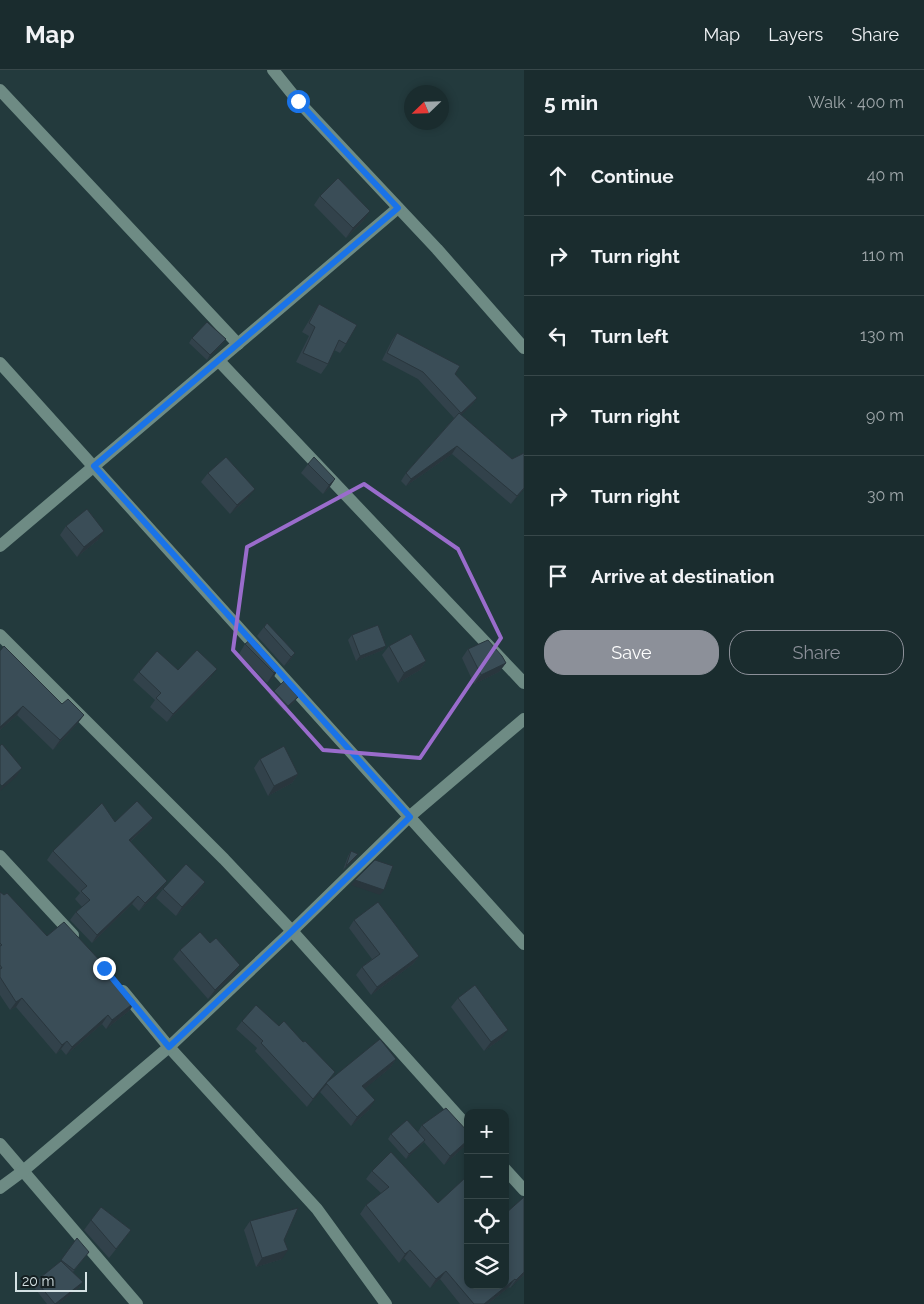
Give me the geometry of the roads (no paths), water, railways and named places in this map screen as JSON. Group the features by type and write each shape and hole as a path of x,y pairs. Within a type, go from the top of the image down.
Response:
{"street":[{"path":"273,70 298,101 437,249 524,348"},
{"path":"0,90 238,344"},
{"path":"0,546 398,208"},
{"path":"219,361 524,683"},
{"path":"0,363 524,944"},
{"path":"0,635 224,859 292,931 464,1123"},
{"path":"0,1188 169,1047 410,817 524,719"},
{"path":"0,856 84,947"},
{"path":"116,982 169,1047 317,1209 386,1304"},
{"path":"0,1144 137,1304"},
{"path":"509,1173 524,1190"}]}
